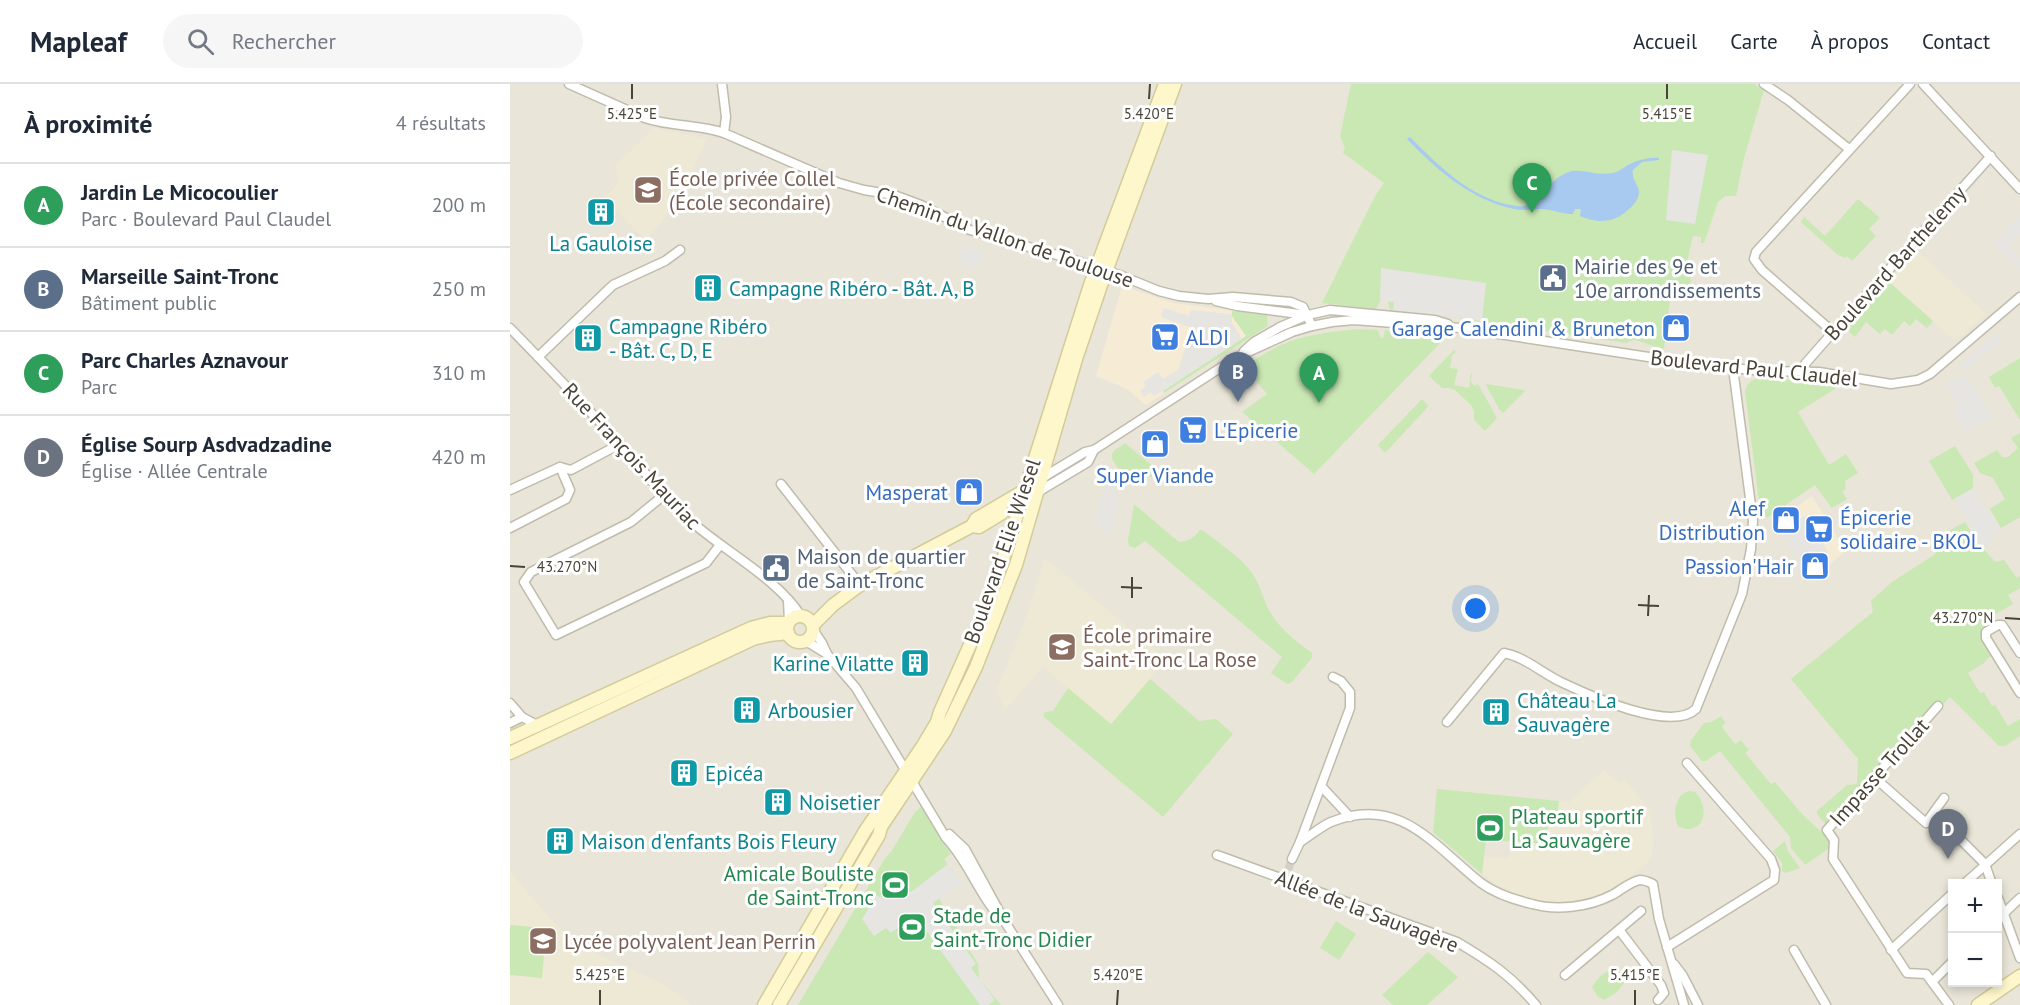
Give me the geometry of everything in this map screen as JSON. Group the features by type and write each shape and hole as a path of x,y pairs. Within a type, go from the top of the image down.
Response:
{"street":[{"name":"Chemin du Vallon de Toulouse","path":"569,84 656,122 724,133 839,183 894,195 921,205 970,230 1101,269 1168,294 1291,302 1303,307 1308,315"},
{"path":"722,84 726,117 724,133"},
{"path":"1101,269 1165,84"},
{"path":"1101,269 1174,84"},
{"path":"1764,84 1849,148"},
{"path":"1833,332 1762,270 1754,259 1756,252 1910,84"},
{"path":"1924,84 2020,189"},
{"name":"Boulevard Barthelemy","path":"1801,371 1833,332 1991,156"},
{"path":"538,357 613,285 665,261 680,250"},
{"name":"Boulevard Elie Wiesel","path":"764,1005 866,831 945,731 976,667 1016,565 1101,269"},
{"name":"Boulevard Elie Wiesel","path":"779,1005 879,835 881,827 937,722 990,600 1075,328 1101,269"},
{"name":"Boulevard Paul Claudel","path":"1237,357 1292,332 1312,326 1354,321 1460,328 1664,360 1733,368 1819,372 1891,384 1918,380 1940,366 2020,297"},
{"name":"Boulevard Paul Claudel","path":"1023,496 1042,478 1085,452 1094,450 1237,357 1254,342 1308,315 1330,310 1361,312 1435,320 1460,328"},
{"path":"1308,315 1312,326"},
{"name":"Rue François Mauriac","path":"510,328 620,444 682,514 794,604 827,654 851,680 946,838 971,872 990,904 1005,922 1058,1005"},
{"path":"1447,722 1504,653 1515,655 1561,682 1639,713 1660,717 1690,714 1696,709 1742,594 1751,549 1752,512 1733,368"},
{"path":"510,490 560,467 571,470 620,444"},
{"name":"Boulevard Paul Claudel","path":"613,698 753,639 770,635 788,626 796,616 808,626 822,607 833,605 860,585 972,525 976,519 1023,496 1038,492 1088,462 1094,450"},
{"path":"510,528 566,499 570,490 560,467"},
{"path":"781,484 860,585"},
{"path":"664,495 631,522 531,572 524,582 556,634 706,563 720,545"},
{"path":"788,600 788,626"},
{"path":"2020,653 2002,625 1986,632 1986,638 2020,693"},
{"name":"Rue François Mauriac","path":"788,626 795,641 808,626"},
{"path":"1292,859 1350,708 1350,692 1341,681 1333,677"},
{"path":"510,738 613,698"},
{"path":"510,753 613,698"},
{"path":"510,703 522,717 537,726"},
{"name":"Impasse Trollat","path":"1933,981 1926,974 1906,973 1833,859 1834,840 1827,830 1938,706"},
{"path":"510,723 522,717"},
{"path":"1667,947 1774,880 1775,870 1771,860 1687,763"},
{"path":"1875,778 1926,823 1944,798"},
{"path":"1321,786 1350,817"},
{"path":"1300,842 1329,823 1350,817 1369,815 1385,817 1417,829 1482,884 1501,895 1534,905 1556,908 1574,907 1603,900 1638,880 1647,881 1653,884 1656,893 1659,919 1684,1005"},
{"path":"1969,879 2020,834"},
{"path":"1961,840 1985,864 1990,879"},
{"name":"Allée de la Sauvagère","path":"1217,855 1458,942 1491,962 1517,983 1536,1005"},
{"path":"1284,879 1288,870"},
{"path":"2002,914 2020,898"},
{"path":"1891,950 1948,899"},
{"path":"1565,975 1641,911"},
{"path":"2002,920 2020,958"},
{"path":"1620,931 1661,985 1664,993 1657,1003"},
{"path":"1794,950 1826,1005"},
{"path":"1669,958 1683,976 1698,1005"},
{"path":"1948,967 1933,981 1949,1005"},
{"path":"1978,1005 2020,976"}],"shaded area":[{"path":"510,84 2020,84 2020,1005 510,1005"},
{"name":"École privée Collel (École secondaire)","path":"654,128 707,138 690,182 646,241 604,197 618,183 617,170 614,166"},
{"path":"1672,150 1708,155 1695,224 1666,220"},
{"path":"2017,216 2020,218 2020,234 2010,248 2020,258 2020,269 1993,244"},
{"path":"968,244 985,255 984,260 981,260 974,270 956,259 962,247 965,249"},
{"path":"1916,250 1987,314 1955,341 1888,281"},
{"path":"1381,268 1486,283 1482,321 1393,310 1394,302 1380,301"},
{"path":"1122,286 1174,303 1267,315 1268,326 1146,405 1127,389 1096,376"},
{"path":"1164,308 1189,316 1191,310 1232,314 1232,323 1242,339 1161,392 1154,396 1150,392 1144,397 1140,391 1146,386 1143,382 1158,372 1163,379 1178,370 1192,328 1161,317"},
{"path":"1998,333 2003,340 1965,370 1959,365"},
{"path":"1966,374 1994,418 1988,422 1986,420 1966,433 1953,414 1958,403 1946,384"},
{"path":"1108,478 1119,499 1112,536 1094,523"},
{"path":"1973,489 2000,529 1990,535 1993,540 1984,548 1955,499"},
{"path":"1812,496 1846,551 1810,580 1774,522"},
{"path":"1806,515 1828,552 1804,571 1780,531"},
{"name":"École primaire Saint-Tronc La Rose","path":"1045,558 1166,659 1111,725 1043,667 1005,710 996,691 1023,626"},
{"path":"1604,770 1619,783 1624,779 1651,811 1653,843 1652,855 1648,862 1609,891 1581,900 1561,902 1537,900 1513,893 1482,874 1484,856 1509,858 1511,842 1546,844 1548,823 1557,824 1559,801 1569,802"},
{"path":"948,864 961,883 933,903 976,964 971,968 995,1000 988,1005 980,1005 915,915 891,933 886,928 874,936 862,919 876,896 900,900"},
{"name":"Lycée polyvalent Jean Perrin","path":"510,870 563,932 588,950 658,981 692,1005 510,1005"}],"green space":[{"path":"1351,84 1754,84 1764,90 1744,158 1736,196 1725,196 1718,202 1704,243 1701,243 1701,237 1693,236 1686,267 1692,270 1689,293 1671,291 1664,349 1635,340 1626,343 1390,310 1388,301 1380,301 1376,309 1322,303 1374,198 1384,183 1343,153 1345,148 1340,136"},
{"path":"1858,199 1880,218 1869,229 1876,236 1852,261 1847,256 1845,258 1839,256 1801,222 1804,217 1825,236"},
{"path":"1888,281 1933,321 1927,328 1916,319 1910,326 1904,321 1892,335 1885,329 1880,334 1866,322 1855,337 1846,329"},
{"path":"1232,311 1267,315 1268,326 1164,393 1163,391 1246,336 1232,316"},
{"path":"1357,329 1378,330 1380,337 1383,338 1385,330 1445,338 1314,474 1242,412 1267,394 1244,367 1258,357 1298,339"},
{"path":"1454,350 1456,352 1452,355 1450,368 1458,369 1454,385 1469,388 1471,373 1471,381 1474,386 1478,384 1497,418 1485,431 1474,420 1471,405 1455,390 1442,388 1429,376"},
{"path":"2020,358 2020,420 1999,386 1995,388 1989,377"},
{"path":"1761,378 1841,385 1798,412 1829,465 1846,454 1858,473 1845,481 1846,489 1842,492 1847,499 1832,508 1815,485 1768,517 1761,516 1745,392 1750,382"},
{"path":"1487,384 1524,390 1525,391 1503,413"},
{"path":"1422,399 1428,405 1427,408 1385,453 1378,445"},
{"path":"2020,433 2020,517 2001,528 1990,509 2005,499 1993,478 1980,473 1974,463 1997,450 2002,457 2008,457 2018,448 2011,438"},
{"path":"1125,443 1161,473 1156,478 1135,477 1121,470 1114,463 1112,455"},
{"path":"1955,446 1973,475 1973,488 1952,500 1929,461"},
{"path":"1134,504 1179,542 1191,539 1202,530 1233,553 1249,569 1278,623 1312,653 1312,658 1291,683 1287,684 1271,673 1282,657 1145,541 1135,548 1129,546"},
{"path":"1965,522 1980,547 1995,562 2004,560 2017,578 2020,576 2020,588 2008,595 2013,604 1992,616 1995,622 1983,635 1984,645 1991,655 1984,663 1968,673 1980,693 1984,692 2008,726 2020,719 2020,736 2005,746 1999,746 1950,697 1827,826 1817,811 1847,785 1857,784 1858,759 1791,679 1873,612 1871,601 1892,582 1934,555 1937,551 1934,539"},
{"path":"1150,679 1199,721 1216,719 1233,734 1163,817 1043,716 1045,712 1053,711 1068,688 1111,724"},
{"path":"1721,716 1725,723 1722,727 1735,744 1741,740 1749,750 1745,753 1771,784 1775,782 1802,814 1832,842 1831,847 1805,865 1791,848 1790,837 1720,751 1706,761 1702,761 1690,746 1691,740 1704,723 1712,722"},
{"name":"Plateau sportif La Sauvagère","path":"1437,789 1559,801 1557,824 1548,824 1547,844 1486,840 1482,874 1433,832"},
{"path":"1689,791 1695,792 1700,799 1703,813 1698,825 1686,829 1678,826 1675,811 1680,796"},
{"name":"Stade de Saint-Tronc Didier","path":"921,807 951,854 944,859 961,883 939,898 978,964 979,979 1001,1005 798,1005 884,860 915,812"},
{"path":"1785,841 1788,851 1800,868 1785,873 1782,871 1782,863 1773,851"},
{"path":"1336,921 1356,934 1339,960 1320,948"},
{"path":"510,925 546,928 542,978 510,975"},
{"path":"1428,952 1458,977 1427,1005 1393,1005 1382,995"},
{"path":"1615,970 1622,972 1624,983 1617,992 1604,1000 1597,996 1592,987 1602,975"}],"water":[{"path":"1410,137 1443,169 1468,188 1496,201 1518,206 1528,204 1554,181 1572,171 1607,174 1617,172 1644,159 1659,158 1659,160 1642,162 1633,170 1639,193 1633,206 1618,217 1600,221 1580,216 1581,209 1575,209 1573,214 1544,209 1517,210 1483,199 1430,162 1407,139"}],"tunnel":[{"path":"1288,870 1292,859"}],"place":[{"name":"École privée Collel (École secondaire)","path":"648,190"},
{"name":"La Gauloise","path":"601,212"},
{"name":"Parc Charles Aznavour","path":"1532,213"},
{"name":"Mairie des 9e et 10e arrondissements","path":"1553,278"},
{"name":"Campagne Ribéro - Bât. A, B","path":"708,288"},
{"name":"Garage Calendini & Bruneton","path":"1676,328"},
{"name":"ALDI","path":"1165,337"},
{"name":"Campagne Ribéro - Bât. C, D, E","path":"588,338"},
{"name":"Marseille Saint-Tronc","path":"1238,402"},
{"name":"Jardin Le Micocoulier","path":"1319,403"},
{"name":"L'Epicerie","path":"1193,430"},
{"name":"Super Viande","path":"1155,444"},
{"name":"Masperat","path":"969,492"},
{"name":"Alef Distribution","path":"1786,520"},
{"name":"Épicerie solidaire - BKOL","path":"1819,529"},
{"name":"Passion'Hair","path":"1815,566"},
{"name":"Maison de quartier de Saint-Tronc","path":"776,568"},
{"name":"École primaire Saint-Tronc La Rose","path":"1062,647"},
{"name":"Karine Vilatte","path":"915,663"},
{"name":"Arbousier","path":"747,710"},
{"name":"Château La Sauvagère","path":"1496,712"},
{"name":"Epicéa","path":"684,773"},
{"name":"Noisetier","path":"778,802"},
{"name":"Plateau sportif La Sauvagère","path":"1490,828"},
{"name":"Maison d'enfants Bois Fleury","path":"560,841"},
{"name":"Église Sourp Asdvadzadine","path":"1948,859"},
{"name":"Amicale Bouliste de Saint-Tronc","path":"895,885"},
{"name":"Stade de Saint-Tronc Didier","path":"912,927"},
{"name":"Lycée polyvalent Jean Perrin","path":"543,941"}]}
